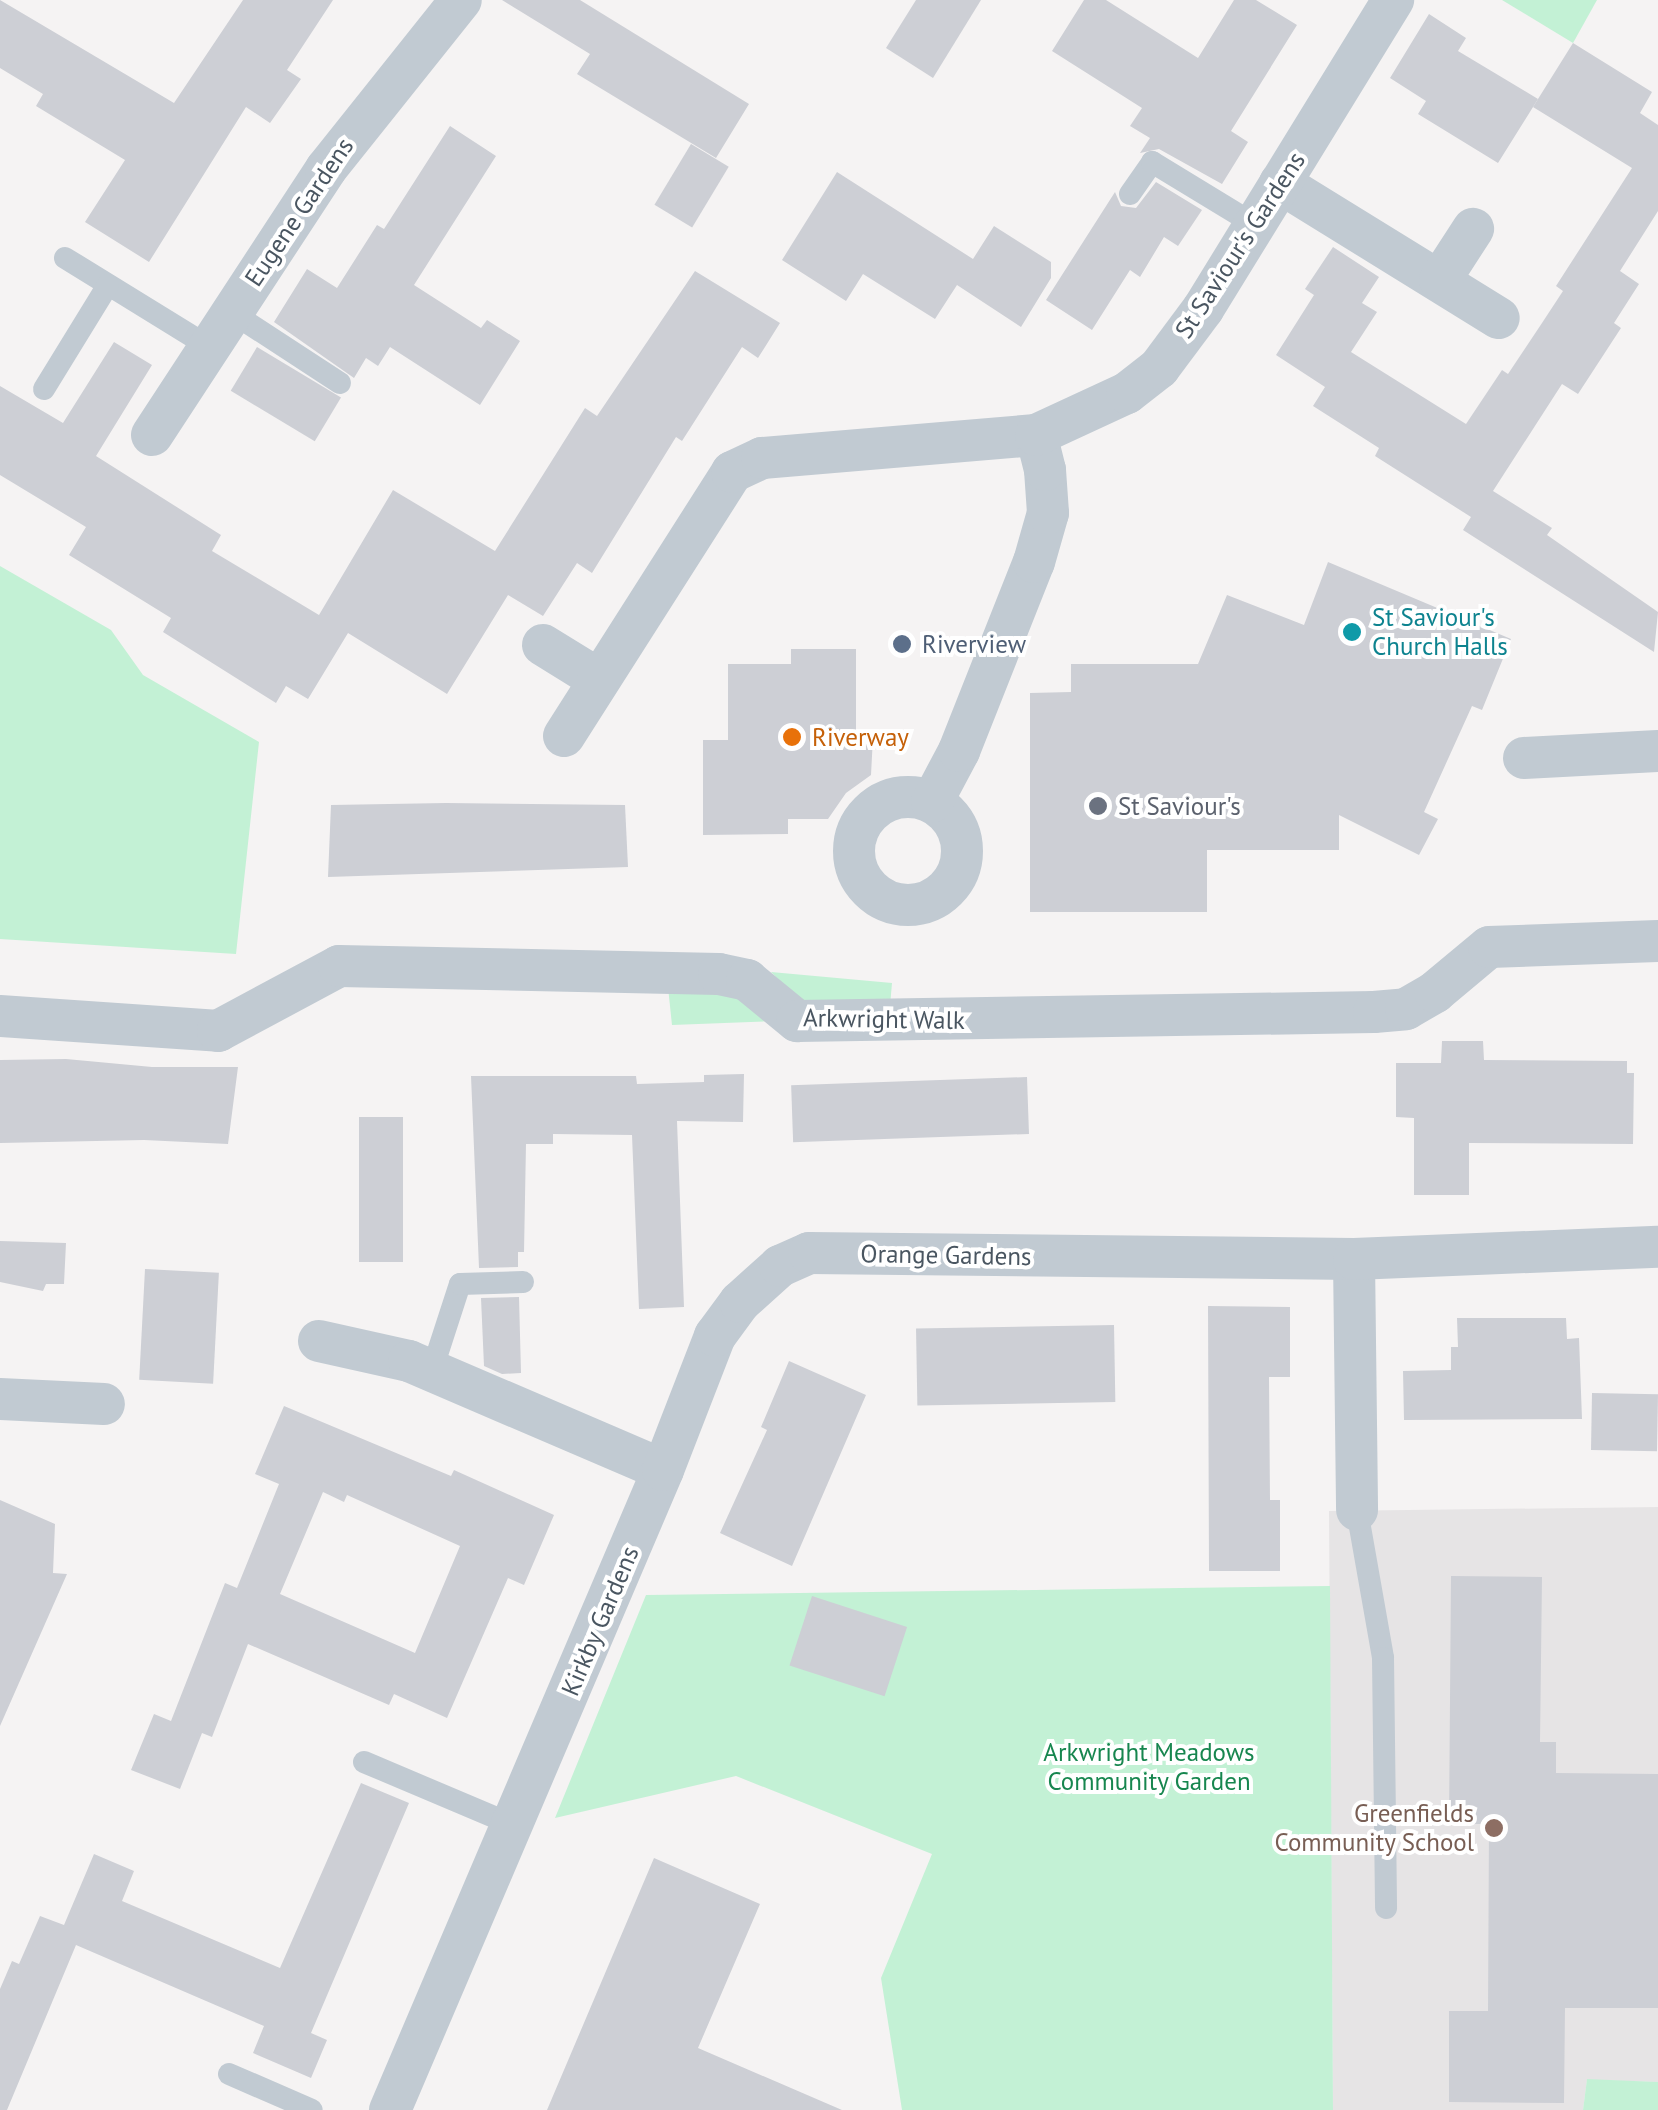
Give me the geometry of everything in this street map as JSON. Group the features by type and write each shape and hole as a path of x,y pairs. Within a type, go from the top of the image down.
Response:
{"street":[{"name":"Eugene Gardens","path":"152,435 326,169 460,0"},
{"name":"St Saviour's Gardens","path":"564,736 732,472 762,458 1036,435 1127,393 1159,368 1203,309 1393,0"},
{"path":"1280,183 1499,318"},
{"path":"1440,280 1473,229"},
{"path":"932,802 960,751 1034,562 1048,513 1045,470 1036,435"},
{"path":"543,645 598,680"},
{"path":"1524,758 1658,751"},
{"name":"Arkwright Walk","path":"0,1016 218,1031 339,966 719,974 748,980 798,1021 1374,1012 1406,1008 1489,947 1658,941"},
{"name":"Orange Gardens","path":"663,1470 715,1336 740,1302 780,1266 809,1254 1354,1259 1658,1246"},
{"path":"1354,1259 1358,1510"},
{"path":"319,1341 432,1370 663,1470"},
{"path":"0,1400 104,1404"},
{"name":"Kirkby Gardens","path":"390,2110 663,1470"}],"lane":[{"path":"1130,194 1152,162 1254,224"},
{"path":"65,258 108,285 340,383"},
{"path":"44,389 108,285"},
{"path":"432,1370 460,1284 523,1282"},
{"path":"1358,1510 1384,1658 1386,1908"},
{"path":"364,1762 513,1825"},
{"path":"229,2074 312,2110"}],"shaded area":[{"name":"Greenfields Community School","path":"1658,1507 1658,2082 1587,2080 1583,2110 1333,2110 1329,1511"}],"green space":[{"path":"1502,0 1597,0 1573,43"},
{"path":"0,566 111,630 143,675 259,742 236,954 0,939"},
{"path":"771,972 892,983 890,1006 804,1005"},
{"path":"668,987 747,992 774,1021 672,1025"},
{"name":"Arkwright Meadows Community Garden","path":"1330,1586 1333,2110 902,2110 881,1978 932,1854 736,1776 555,1818 646,1595"},
{"path":"1587,2079 1658,2082 1658,2110 1583,2110"}],"building":[{"path":"0,0 174,103 243,0 333,0 287,70 301,79 270,123 246,107 149,262 85,222 125,160 36,106 43,94 0,68"},
{"path":"502,0 580,0 749,104 716,158 577,74 590,54"},
{"path":"916,0 981,0 933,78 886,48"},
{"path":"1084,0 1106,0 1198,58 1234,0 1256,0 1297,25 1231,131 1248,142 1222,184 1159,149 1140,153 1150,138 1130,126 1142,108 1052,51"},
{"path":"1429,14 1466,38 1458,51 1538,99 1498,163 1418,114 1426,101 1390,78"},
{"path":"1573,43 1652,92 1640,113 1658,125 1658,211 1620,271 1639,284 1614,323 1621,328 1578,394 1562,384 1493,491 1552,528 1547,535 1658,612 1654,652 1463,530 1471,517 1375,456 1379,448 1313,406 1325,387 1276,355 1314,295 1305,289 1333,247 1379,277 1362,303 1377,312 1351,352 1466,424 1502,370 1508,374 1563,291 1556,286 1632,168 1533,107"},
{"path":"450,126 496,156 414,285 481,328 487,320 520,341 480,405 390,347 378,366 366,358 354,378 274,322 307,269 337,288 377,225 384,229"},
{"path":"691,144 729,167 692,228 654,205"},
{"path":"837,172 973,259 994,226 1051,262 1051,278 1021,327 957,285 935,319 863,274 846,301 782,260"},
{"path":"1156,182 1202,210 1178,246 1164,237 1140,277 1130,270 1092,330 1046,300 1115,192 1121,206 1136,208"},
{"path":"695,271 780,323 758,358 742,347 682,441 676,437 592,573 577,563 543,616 508,595 447,694 348,633 308,699 286,686 276,703 163,632 171,618 69,555 86,527 0,475 0,386 63,423 114,342 152,365 96,456 221,535 212,551 319,615 393,490 495,551 585,408 597,416"},
{"path":"257,347 341,397 315,441 231,391"},
{"path":"1328,562 1511,639 1482,710 1472,706 1424,812 1438,819 1419,855 1339,815 1339,850 1207,850 1207,912 1030,912 1030,693 1071,692 1071,664 1198,664 1227,595 1304,625"},
{"name":"Riverway","path":"791,649 856,649 856,737 873,737 871,775 846,793 828,819 788,819 788,834 703,835 703,740 728,740 728,664 791,664"},
{"path":"331,805 625,805 628,867 328,877"},
{"path":"1442,1041 1483,1041 1484,1060 1627,1061 1627,1073 1634,1073 1633,1144 1469,1143 1469,1195 1414,1195 1414,1118 1396,1117 1396,1063 1441,1063"},
{"path":"66,1059 152,1067 238,1067 228,1144 144,1140 0,1143 0,1060"},
{"path":"744,1074 743,1122 677,1121 684,1307 639,1309 632,1135 553,1134 553,1144 526,1144 524,1252 518,1252 518,1267 479,1268 471,1076 636,1076 637,1084 704,1082 704,1075"},
{"path":"1027,1077 1029,1134 793,1142 791,1085"},
{"path":"359,1117 403,1117 403,1262 359,1262"},
{"path":"0,1241 66,1243 64,1284 46,1284 43,1291 0,1282"},
{"path":"145,1269 219,1273 213,1384 139,1380"},
{"path":"519,1297 521,1373 502,1374 484,1366 481,1298"},
{"path":"1208,1306 1290,1307 1290,1377 1269,1377 1270,1500 1280,1500 1280,1571 1209,1571"},
{"path":"1457,1318 1566,1318 1567,1339 1579,1338 1582,1419 1404,1420 1403,1371 1451,1370 1451,1347 1458,1347"},
{"path":"1114,1325 1115,1402 917,1405 916,1328"},
{"path":"789,1361 866,1395 792,1566 720,1533 767,1430 761,1427"},
{"path":"1592,1393 1658,1394 1657,1451 1591,1450"},
{"path":"284,1406 451,1476 454,1470 554,1515 524,1585 508,1578 447,1718 394,1694 389,1705 248,1644 212,1737 202,1733 180,1789 131,1770 154,1714 171,1721 225,1583 237,1588 279,1484 255,1474","holes":["323,1492 344,1502 347,1495 460,1546 415,1653 280,1594"]},
{"path":"0,1500 55,1524 53,1573 67,1574 0,1726"},
{"path":"1451,1576 1542,1577 1540,1742 1556,1742 1556,1773 1658,1774 1658,2008 1565,2008 1564,2103 1449,2102 1449,2011 1488,2011 1489,1824 1449,1824"},
{"path":"812,1596 907,1627 885,1696 789,1665"},
{"path":"361,1783 409,1803 311,2033 327,2040 311,2078 253,2053 264,2026 76,1945 7,2110 0,2110 0,1989 12,1961 19,1964 40,1916 64,1925 94,1854 134,1871 122,1901 280,1968"},
{"path":"654,1858 760,1904 698,2048 842,2110 547,2110"}],"place":[{"name":"St Saviour's Church Halls","path":"1352,632"},
{"name":"Riverview","path":"902,644"},
{"name":"Riverway","path":"792,737"},
{"name":"St Saviour's","path":"1098,806"},
{"name":"Greenfields Community School","path":"1494,1828"}]}
